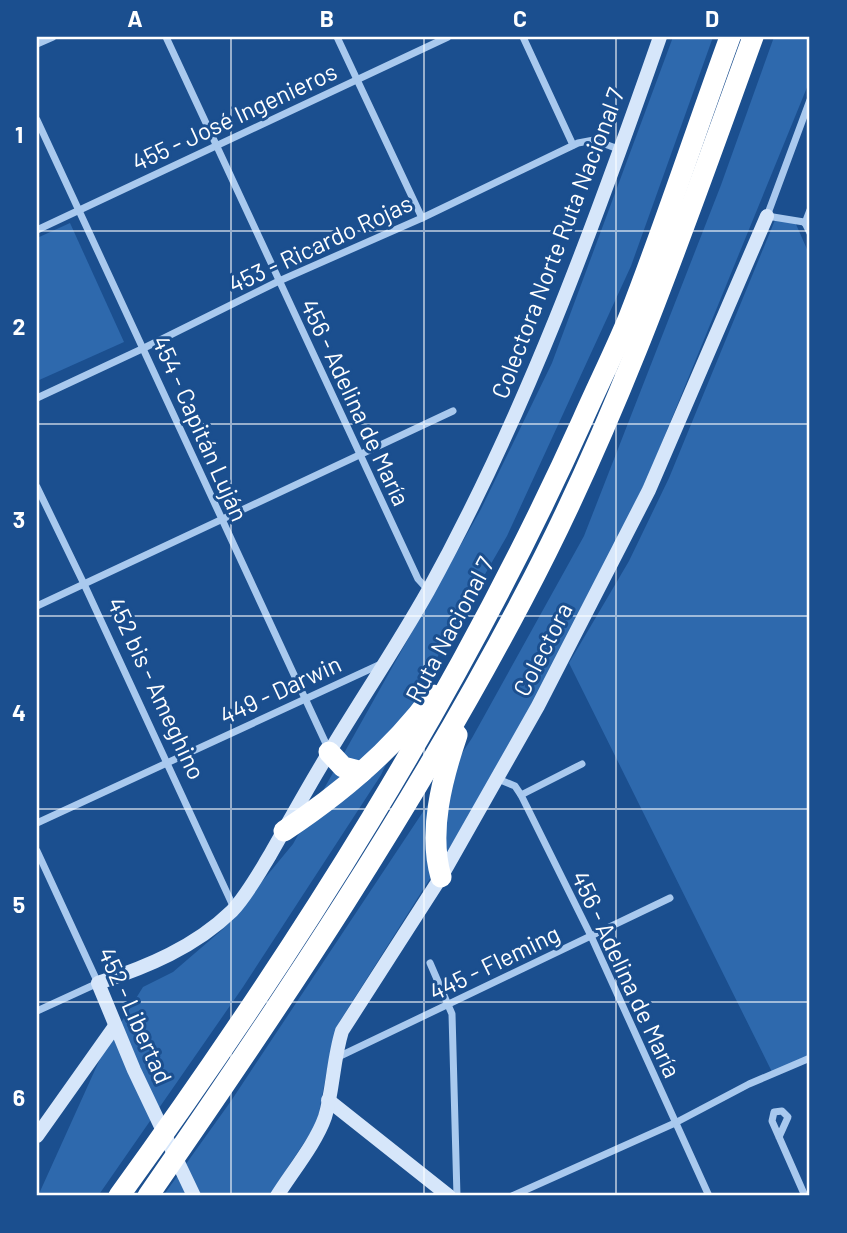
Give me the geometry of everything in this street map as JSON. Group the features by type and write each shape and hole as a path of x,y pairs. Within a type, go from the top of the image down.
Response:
{"highway":[{"name":"Ruta Nacional 7","path":"119,1196 185,1103 358,842 432,718 478,634 560,470 628,317 730,37"},
{"name":"Ruta Nacional 7","path":"148,1196 382,847 530,584 581,478 648,325 753,37"},
{"path":"284,831 326,803 410,724 478,634"},
{"path":"441,877 436,853 437,816 452,751 470,693"},
{"path":"330,752 343,767 362,772"}],"street":[{"path":"37,44 53,37"},
{"name":"456 - Adelina de María","path":"166,37 359,456 418,579 428,590"},
{"path":"337,37 422,218"},
{"name":"455 - José Ingenieros","path":"37,230 448,37"},
{"path":"523,37 573,145"},
{"name":"Colectora Norte Ruta Nacional 7","path":"428,590 492,464 534,372 621,150 660,37"},
{"name":"Colectora","path":"277,1196 322,1124 342,1031 441,877 498,779 649,490 767,216 810,100"},
{"name":"454 - Capitán Luján","path":"37,120 330,752"},
{"name":"453 - Ricardo Rojas","path":"37,398 279,281 422,218 573,145 586,140 621,150"},
{"path":"810,210 807,223 810,233"},
{"path":"767,216 807,223"},
{"path":"37,606 453,411"},
{"name":"452 bis - Ameghino","path":"37,486 85,584 234,909"},
{"path":"37,1012 98,983 172,954 197,939 234,909 257,877 428,590"},
{"name":"449 - Darwin","path":"37,823 388,660"},
{"path":"498,779 515,786 522,795 582,764"},
{"name":"456 - Adelina de María","path":"522,795 591,936 709,1196"},
{"name":"452 - Libertad","path":"37,851 194,1196"},
{"name":"445 - Fleming","path":"334,1059 670,898"},
{"path":"430,963 452,1014 457,1196"},
{"path":"37,1136 115,1026"},
{"path":"512,1196 810,1058"},
{"path":"328,1100 449,1196"},
{"path":"779,1137 805,1196"}],"shaded area":[{"path":"673,37 713,37 631,266 507,536 431,668 381,775 243,987 98,1196 38,1196 104,1050 143,987 173,972 223,929 293,844 481,509 552,363"},
{"path":"774,37 810,37 810,80 645,484 532,705 479,801 340,1021 332,1044 317,1123 269,1196 163,1196 231,1101 472,738 584,536 721,185"},
{"path":"775,220 795,222 810,256 810,1061 774,1076 569,663 629,561 669,478"},
{"path":"70,223 124,342 37,381 37,238"}]}
